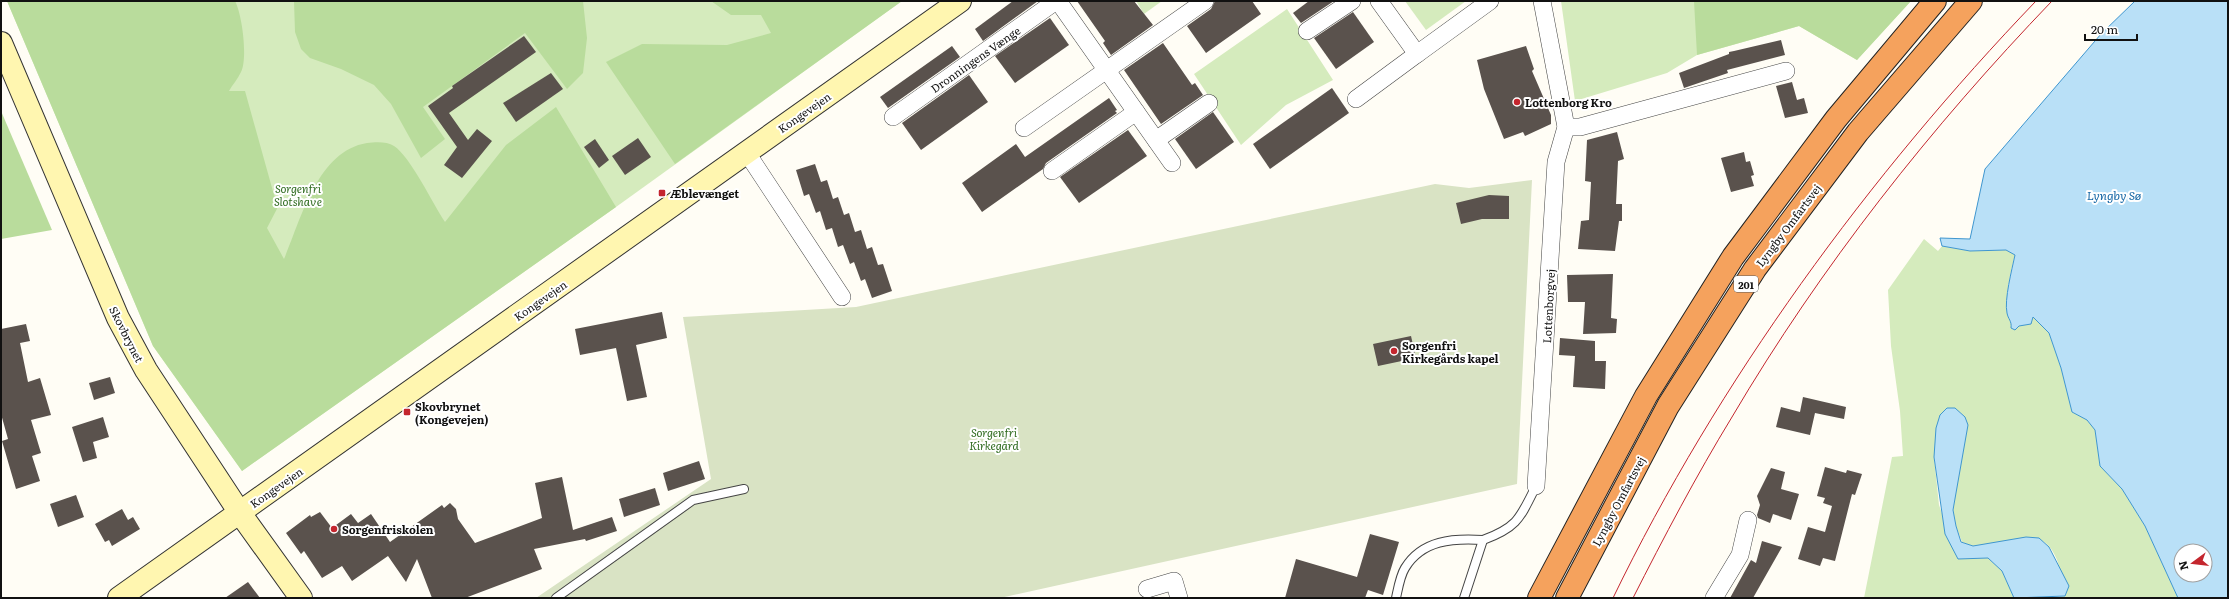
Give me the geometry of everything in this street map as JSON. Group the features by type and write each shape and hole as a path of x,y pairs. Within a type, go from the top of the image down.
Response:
{"highway":[{"name":"201","path":"1539,598 1646,396 1733,257 1836,119 1935,1"},
{"name":"Lyngby Omfartsvej","path":"1567,598 1668,406 1755,269 1858,132 1971,1"}],"street":[{"name":"Kongevejen","path":"119,598 960,1"},
{"name":"Dronningens Vænge","path":"894,117 1057,1 1172,163"},
{"path":"1024,128 1205,1"},
{"path":"1307,31 1352,1"},
{"path":"1380,1 1417,54"},
{"path":"1356,99 1490,1"},
{"name":"Lottenborgvej","path":"1536,486 1556,162 1566,127 1542,1"},
{"name":"Skovbrynet","path":"1,43 118,318 146,370 240,513 301,598"},
{"path":"1566,127 1580,127 1786,71"},
{"path":"1156,140 1209,103"},
{"path":"1052,171 1136,112"},
{"path":"747,152 842,297"},
{"path":"1714,598 1740,555 1748,520"},
{"path":"1148,588 1174,581 1179,598"}],"lane":[{"path":"1396,598 1404,568 1419,553 1436,543 1455,538 1483,540 1505,531 1522,515 1536,486"},
{"path":"556,598 693,500 744,489"},
{"path":"1464,598 1483,540"}],"green space":[{"name":"Sorgenfri Slotshave","path":"7,1 902,1 616,207 242,471 153,346"},
{"path":"7,1 235,1 242,25 244,57 241,72 229,91 245,91 274,195 280,203 267,228 284,259 313,189 323,173 335,159 350,149 374,142 391,144 394,146 400,151 414,170 445,222 506,145 556,107 616,207 242,471 153,346"},
{"path":"294,1 583,1 587,38 583,73 567,89 525,33 423,107 445,139 421,158 391,104 374,85 341,69 310,58 301,49 295,32"},
{"path":"711,1 902,1 675,164 606,62 642,44 727,45 771,33 761,15 731,15"},
{"path":"1136,1 1162,1 1144,14"},
{"path":"1405,1 1466,1 1426,30"},
{"path":"1561,1 1911,1 1857,60 1799,26 1697,55 1667,73 1575,101"},
{"path":"1694,1 1911,1 1857,60 1799,26 1697,55"},
{"path":"1287,9 1333,80 1286,105 1241,145 1194,74"},
{"path":"1,111 52,230 1,239"},
{"name":"Sorgenfri Kirkegård","path":"1532,180 1517,484 1000,598 536,598 711,479 683,317 856,307 1435,184 1469,188"},
{"path":"1924,239 1938,251 1942,246 1970,251 2007,250 2015,255 2009,282 2007,305 2012,321 2018,325 2030,324 2033,317 2049,333 2061,368 2072,412 2087,420 2095,430 2100,466 2122,489 2145,526 2178,598 2052,598 2065,596 2060,569 2050,547 2041,541 2032,538 2021,538 1985,546 1973,546 1962,542 1956,526 1953,510 1965,417 1955,408 1947,408 1934,457 1939,505 1958,559 1988,558 2002,571 2014,598 1864,598 1892,457 1903,456 1900,411 1891,346 1888,290"}],"water":[{"name":"Lyngby Sø","path":"2135,1 2228,1 2228,598 2178,598 2145,526 2122,489 2100,466 2095,430 2087,420 2072,412 2061,368 2049,333 2033,317 2031,324 2019,326 2015,330 2011,328 2006,307 2015,255 2006,250 1970,251 1942,246 1940,238 1970,239 1985,169 2101,34"},
{"path":"1947,408 1955,408 1965,417 1968,425 1953,510 1961,542 1973,546 2026,537 2039,538 2049,547 2069,586 2065,596 2014,598 2002,571 1988,558 1958,559 1945,534 1934,457 1936,428 1940,415"}],"building":[{"path":"1013,1 1038,1 983,41 975,29"},
{"path":"1077,1 1134,1 1153,25 1111,55 1103,43 1105,41"},
{"path":"1215,1 1252,1 1261,14 1206,53 1187,26 1211,9"},
{"path":"1309,1 1334,1 1301,23 1293,13"},
{"path":"1353,12 1374,42 1336,69 1314,38"},
{"path":"1050,18 1069,45 1015,83 995,56"},
{"path":"524,36 536,52 449,113 468,140 477,129 492,141 462,178 444,165 457,147 428,106 453,88 452,86"},
{"path":"1781,40 1785,55 1727,70 1728,73 1684,88 1679,73 1729,54 1729,52"},
{"path":"1163,43 1192,85 1195,83 1203,95 1161,124 1124,70"},
{"path":"952,46 960,57 888,108 880,97"},
{"name":"Lottenborg Kro","path":"1526,46 1534,69 1532,71 1551,115 1551,124 1525,136 1523,132 1504,139 1484,89 1477,60"},
{"path":"551,73 563,89 516,122 503,103"},
{"path":"969,75 988,102 921,150 902,123"},
{"path":"1792,82 1797,100 1804,98 1808,113 1785,118 1776,86"},
{"path":"1332,88 1349,113 1270,169 1253,144"},
{"path":"1109,98 1117,110 1115,111 1117,113 1046,163 1043,169 982,212 962,183 1016,144 1025,157"},
{"path":"1213,112 1234,142 1196,169 1175,139"},
{"path":"1128,130 1147,156 1079,203 1060,177"},
{"path":"1617,132 1624,159 1618,161 1616,204 1622,204 1622,221 1619,221 1615,251 1578,249 1581,221 1589,220 1591,182 1585,181 1587,140"},
{"path":"638,138 651,157 625,175 612,156"},
{"path":"595,139 609,160 599,168 584,147"},
{"path":"1744,152 1746,162 1750,161 1754,175 1751,176 1754,186 1731,192 1721,158"},
{"path":"815,164 821,182 827,180 833,199 838,197 844,215 849,213 855,232 861,230 867,249 872,247 878,265 883,264 892,291 872,298 865,279 861,281 854,262 850,264 843,245 838,247 832,228 826,230 820,211 816,213 809,194 804,196 796,170"},
{"path":"1489,195 1509,196 1509,219 1482,219 1461,224 1456,203"},
{"path":"1613,274 1611,318 1617,319 1616,333 1583,334 1585,302 1568,302 1567,275"},
{"path":"662,312 667,338 636,345 647,397 627,401 616,348 580,355 575,329"},
{"path":"26,324 30,341 20,343 28,382 40,378 51,415 31,420 41,453 32,456 40,481 16,489 2,441 8,439 1,414 1,329"},
{"name":"Sorgenfri Kirkegårds kapel","path":"1411,336 1416,358 1378,366 1373,344"},
{"path":"1560,338 1595,341 1595,361 1606,361 1605,389 1573,387 1575,356 1559,355"},
{"path":"110,377 115,393 94,400 89,383"},
{"path":"1803,397 1846,407 1844,419 1815,413 1810,435 1776,427 1781,407 1800,412"},
{"path":"103,417 109,437 93,442 97,458 83,462 72,427"},
{"path":"699,461 705,479 668,491 663,473"},
{"path":"1825,467 1846,473 1847,470 1862,474 1855,495 1852,494 1835,561 1823,558 1820,566 1798,559 1808,527 1825,532 1832,506 1823,503 1825,498 1817,496"},
{"path":"1771,468 1785,472 1781,489 1799,494 1791,520 1773,514 1770,523 1758,518 1757,515 1760,505 1757,496"},
{"path":"562,477 573,530 612,517 617,531 586,541 585,539 534,549 542,569 465,598 432,598 417,559 406,582 388,556 352,581 342,566 322,578 304,551 301,554 286,533 310,515 311,517 320,512 332,528 351,514 358,523 371,514 390,542 442,505 444,508 450,503 456,509 458,519 475,543 542,518 535,483"},
{"path":"655,488 660,505 624,517 619,499"},
{"path":"76,495 84,517 58,527 50,504"},
{"path":"122,509 128,520 133,517 140,529 112,546 109,540 105,542 95,524"},
{"path":"1370,534 1399,542 1383,595 1368,590 1365,598 1285,598 1296,559 1357,577"},
{"path":"1762,541 1782,547 1753,598 1730,598 1751,560 1756,563"},
{"path":"248,582 260,598 225,598"}],"tram line":[{"path":"1613,598 1654,517 1700,438 1749,360 1801,283 1856,209 1914,137 1974,68 2036,1"},
{"path":"1633,598 1656,552 1719,439 1766,361 1840,252 1921,148 1963,98 2052,1"}],"place":[{"name":"Lottenborg Kro","path":"1517,102"},
{"name":"Æblevænget","path":"662,193"},
{"name":"Sorgenfri Kirkegårds kapel","path":"1394,351"},
{"name":"Skovbrynet (Kongevejen)","path":"407,412"},
{"name":"Sorgenfriskolen","path":"334,529"}]}
